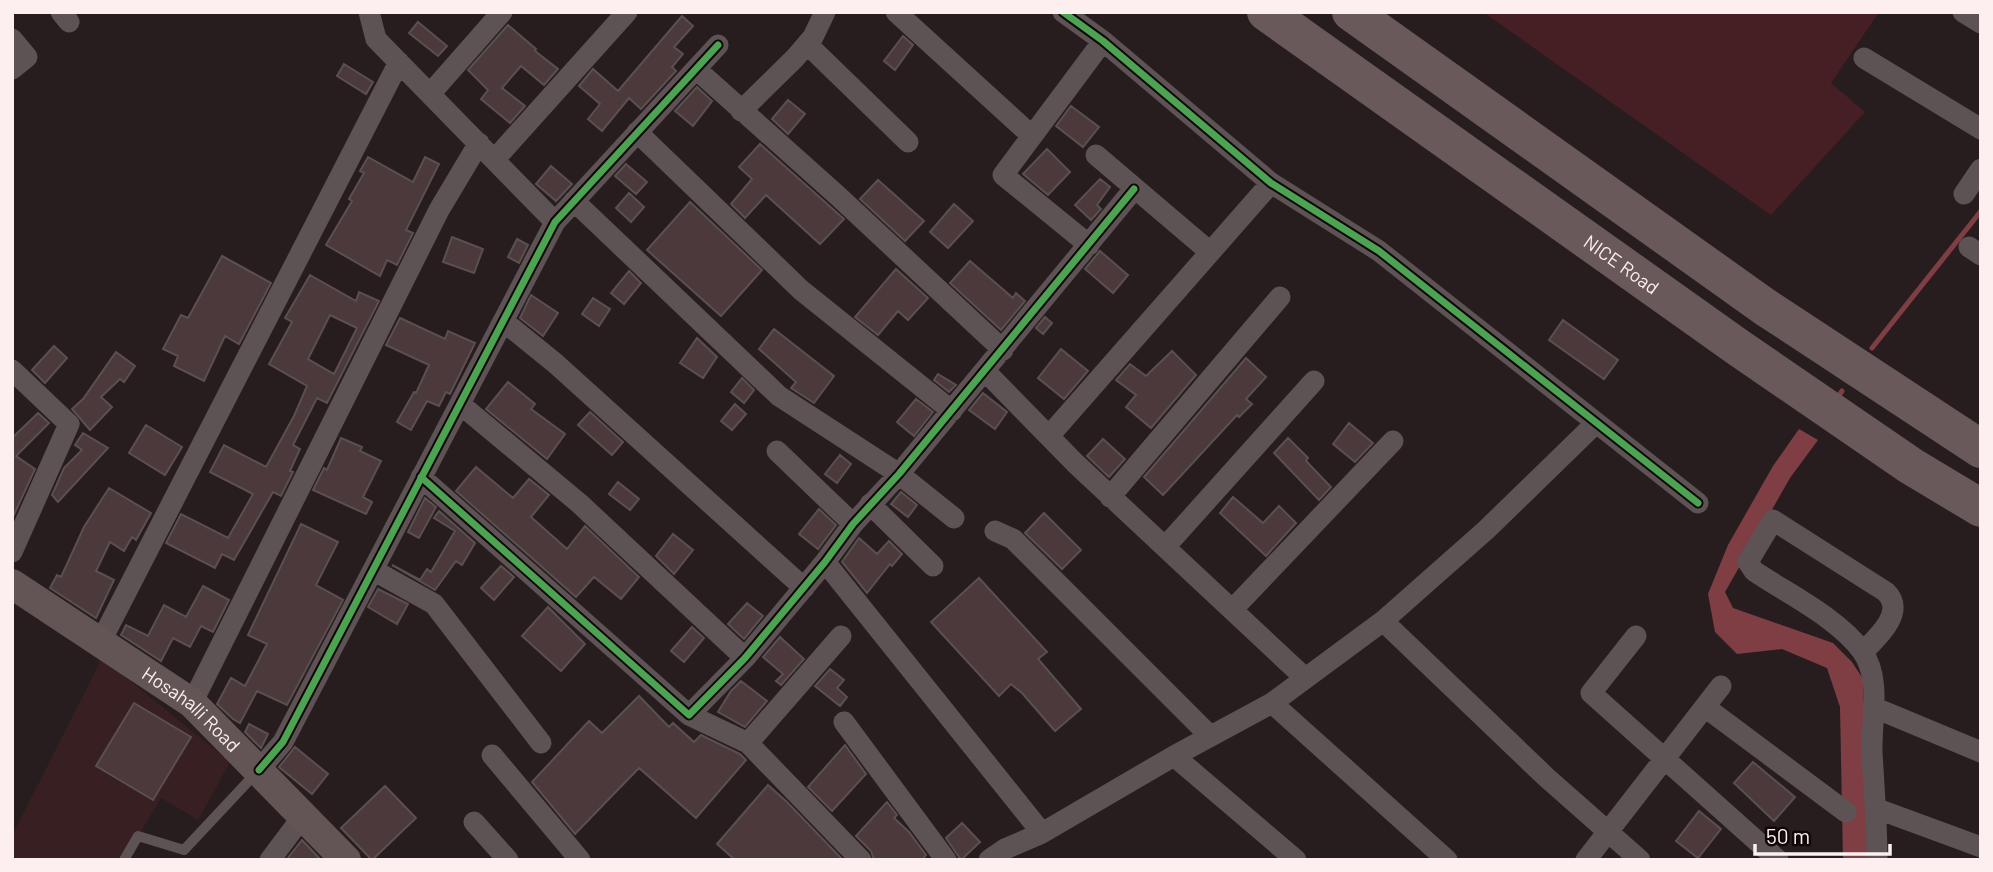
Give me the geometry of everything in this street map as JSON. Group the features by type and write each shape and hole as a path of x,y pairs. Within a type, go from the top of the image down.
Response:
{"highway":[{"name":"NICE Road","path":"1266,12 1740,348 1911,466 1981,509"},
{"path":"1351,12 1765,307 1981,449"}],"street":[{"path":"369,12 376,39 555,222"},
{"path":"430,93 502,12"},
{"path":"495,159 627,12"},
{"path":"741,111 813,37 825,12"},
{"path":"896,12 1032,136"},
{"path":"1063,12 1103,41 1270,184 1380,251 1698,503"},
{"path":"1963,12 1981,23"},
{"path":"12,38 27,57 12,69"},
{"path":"1089,245 1003,175 1103,41"},
{"path":"807,44 908,142"},
{"path":"259,771 283,742 555,222 718,45"},
{"path":"1864,58 1981,129"},
{"path":"100,643 399,62"},
{"path":"696,69 838,196 1003,350"},
{"path":"637,132 801,290 952,411"},
{"path":"192,703 439,210 479,143"},
{"path":"1096,155 1210,252"},
{"path":"1964,194 1981,169"},
{"path":"1049,436 1270,184"},
{"path":"689,715 745,658 853,524 985,372 1135,189"},
{"path":"574,201 779,396 899,474 954,518"},
{"path":"1110,497 1280,297"},
{"path":"503,321 565,372 804,587"},
{"path":"12,370 69,424 12,552"},
{"path":"985,372 1110,497 1305,678"},
{"path":"1165,547 1314,381"},
{"path":"460,404 579,503 745,658"},
{"path":"989,860 1005,849 1042,833 1272,703 1383,621 1486,530 1596,423"},
{"path":"1232,610 1393,441"},
{"path":"777,451 853,524"},
{"path":"421,477 689,715 748,743 861,860"},
{"path":"870,504 933,566"},
{"path":"1863,652 1879,636 1891,617 1894,605 1892,598 1773,520 1748,562 1754,571 1848,635 1863,652 1871,668 1877,860"},
{"path":"995,531 1013,539 1210,736"},
{"path":"825,562 1042,833"},
{"path":"373,570 434,604 541,743"},
{"name":"Hosahalli Road","path":"12,584 192,703 346,860"},
{"path":"1383,621 1546,777 1640,860"},
{"path":"748,743 841,636"},
{"path":"1636,636 1591,693 1778,860"},
{"path":"1586,860 1721,686"},
{"path":"1272,703 1447,860"},
{"path":"1704,707 1846,812"},
{"path":"1873,707 1981,752"},
{"path":"844,722 946,860"},
{"path":"492,755 580,860"},
{"path":"1174,756 1296,860"},
{"path":"1875,808 1981,846"},
{"path":"270,860 303,816"},
{"path":"474,822 508,860"}],"lane":[{"path":"124,860 138,836 184,850 259,771"}],"shaded area":[{"path":"1483,12 1879,12 1831,83 1865,112 1771,215"},
{"path":"1799,429 1818,440 1790,478 1725,592 1733,608 1833,643 1852,662 1863,679 1869,860 1843,860 1840,707 1827,668 1782,649 1737,654 1715,632 1708,594 1728,545 1773,466"},
{"path":"102,658 230,762 198,820 161,798 124,860 12,860 12,836"}],"building":[{"path":"682,16 693,26 674,47 683,54 672,67 676,71 641,109 629,98 602,131 588,119 600,104 579,86 593,69 618,91"},
{"path":"418,22 447,46 438,56 409,33"},
{"path":"508,25 558,69 544,85 521,66 502,88 525,106 510,123 481,99 488,90 468,70"},
{"path":"903,36 913,45 895,70 884,61"},
{"path":"344,64 373,82 366,94 337,76"},
{"path":"697,87 712,101 693,126 675,111"},
{"path":"788,100 805,114 788,134 772,119"},
{"path":"1071,106 1099,127 1083,147 1056,126"},
{"path":"760,144 844,219 820,244 766,195 745,218 731,204 752,179 739,167"},
{"path":"1047,149 1070,172 1048,195 1023,174"},
{"path":"368,157 413,182 425,157 439,164 406,230 413,233 397,265 387,260 380,276 326,245 352,201 349,199 364,173 360,171"},
{"path":"626,164 647,182 636,194 615,176"},
{"path":"551,166 572,184 556,201 536,184"},
{"path":"1100,179 1110,187 1097,205 1101,209 1091,220 1075,205"},
{"path":"878,180 924,221 905,241 860,199"},
{"path":"629,193 644,207 631,222 616,208"},
{"path":"690,202 762,270 721,316 647,250"},
{"path":"954,204 973,221 948,248 930,232"},
{"path":"452,237 483,249 474,273 443,262"},
{"path":"517,239 528,245 519,263 508,257"},
{"path":"1100,251 1128,275 1113,293 1085,269"},
{"path":"222,256 271,283 239,344 225,336 204,381 174,366 178,356 163,349 181,315 188,318"},
{"path":"970,261 1013,298 1016,293 1025,301 1001,330 950,283"},
{"path":"896,269 928,298 908,320 898,311 878,335 855,317"},
{"path":"629,271 641,283 624,304 611,293"},
{"path":"310,275 356,301 359,292 379,301 327,403 317,398 293,445 300,449 290,471 293,472 281,496 273,492 234,560 222,554 215,568 166,543 181,514 228,538 253,494 210,472 224,445 266,467 294,416 307,386 269,364 292,322 285,318","holes":["330,315 357,328 334,374 308,359"]},
{"path":"531,295 558,313 543,336 520,318"},
{"path":"593,298 610,309 599,326 582,314"},
{"path":"1045,317 1052,323 1043,334 1036,328"},
{"path":"400,318 445,339 448,331 475,343 450,394 446,392 439,406 427,401 411,430 397,422 414,392 416,393 429,365 386,345"},
{"path":"1563,320 1618,360 1604,379 1549,340"},
{"path":"774,329 834,376 814,403 791,388 796,382 759,349"},
{"path":"697,338 717,357 703,378 680,363"},
{"path":"54,346 67,358 45,383 32,370"},
{"path":"1061,349 1088,371 1064,399 1038,378"},
{"path":"1172,351 1196,375 1151,428 1126,407 1136,395 1116,380 1130,364 1146,376"},
{"path":"116,352 135,366 124,382 120,379 101,397 112,407 90,430 72,409 83,399"},
{"path":"1246,358 1266,377 1246,399 1252,404 1239,417 1237,415 1163,495 1144,477"},
{"path":"938,374 956,385 949,392 934,380"},
{"path":"742,378 754,390 744,403 731,392"},
{"path":"508,382 535,404 531,409 565,434 547,459 486,409"},
{"path":"983,393 1007,412 995,429 969,410"},
{"path":"916,399 933,412 914,436 897,422"},
{"path":"735,404 746,414 732,430 721,421"},
{"path":"590,412 623,442 612,455 578,425"},
{"path":"38,413 49,423 16,456 35,469 12,519 12,438"},
{"path":"1349,423 1373,443 1355,462 1333,444"},
{"path":"146,425 182,447 165,475 129,453"},
{"path":"83,433 108,448 58,502 52,495 64,468 82,450 75,445"},
{"path":"341,438 362,447 360,451 381,461 363,497 372,502 366,514 313,490 324,468 327,470"},
{"path":"1288,438 1331,487 1319,500 1274,453"},
{"path":"1103,439 1125,459 1109,477 1087,456"},
{"path":"840,455 851,464 837,483 825,474"},
{"path":"476,467 513,498 529,479 549,495 531,517 567,549 585,526 639,577 621,599 594,577 576,597 456,491"},
{"path":"618,482 639,499 630,510 609,494"},
{"path":"109,488 151,513 136,540 132,537 124,551 110,542 96,571 114,580 96,618 50,588 57,575 61,577 84,527"},
{"path":"901,492 917,505 908,517 891,504"},
{"path":"1233,497 1263,523 1279,506 1296,523 1266,556 1220,513"},
{"path":"425,498 436,507 419,538 408,532"},
{"path":"819,509 836,525 818,549 799,534"},
{"path":"439,511 475,543 462,565 456,561 435,590 392,565 420,580 427,569 431,572 455,531 434,518"},
{"path":"1044,513 1081,550 1062,569 1025,533"},
{"path":"301,524 338,542 316,585 343,600 287,705 257,691 240,723 217,704 231,678 245,686 267,644 248,635"},
{"path":"673,534 693,550 674,574 656,556"},
{"path":"859,538 877,554 889,541 902,554 892,566 890,564 867,593 842,562"},
{"path":"501,566 514,577 494,600 481,588"},
{"path":"979,578 1047,652 1038,659 1081,709 1055,731 1011,684 999,696 931,622"},
{"path":"203,586 229,600 213,632 201,626 190,647 173,638 161,661 121,635 126,625 148,636 164,605 186,617"},
{"path":"378,589 408,604 397,624 368,607"},
{"path":"747,603 763,616 744,639 728,624"},
{"path":"548,607 585,644 561,671 522,636"},
{"path":"692,627 704,638 684,662 671,651"},
{"path":"780,637 804,659 781,685 776,681 783,674 763,657"},
{"path":"830,669 844,680 837,688 847,697 840,706 815,686"},
{"path":"741,681 767,701 745,727 718,712"},
{"path":"639,696 669,727 673,723 694,742 701,735 740,754 746,760 696,818 639,768 575,834 532,782 589,721 602,733"},
{"path":"134,703 191,737 153,800 96,766"},
{"path":"249,724 268,734 261,748 245,732"},
{"path":"845,745 866,774 832,811 808,787"},
{"path":"295,747 328,774 312,794 279,767"},
{"path":"1753,762 1795,797 1774,821 1734,783"},
{"path":"768,785 843,860 735,860 717,844"},
{"path":"385,786 416,818 372,860 341,828"},
{"path":"887,802 897,815 894,818 909,832 926,855 922,860 874,860 871,851 856,836"},
{"path":"1699,811 1721,829 1698,858 1676,841"},
{"path":"962,823 980,842 961,860 946,838"},
{"path":"302,840 321,860 287,859"}],"waterway":[{"path":"1872,348 1981,211"},
{"path":"1836,400 1842,391"}],"cycle path":[{"path":"1063,12 1103,41 1271,183 1379,251 1698,503"},
{"path":"259,770 283,742 555,222 718,45"},
{"path":"421,477 689,715 745,658 853,524 899,474 1134,189"}]}
